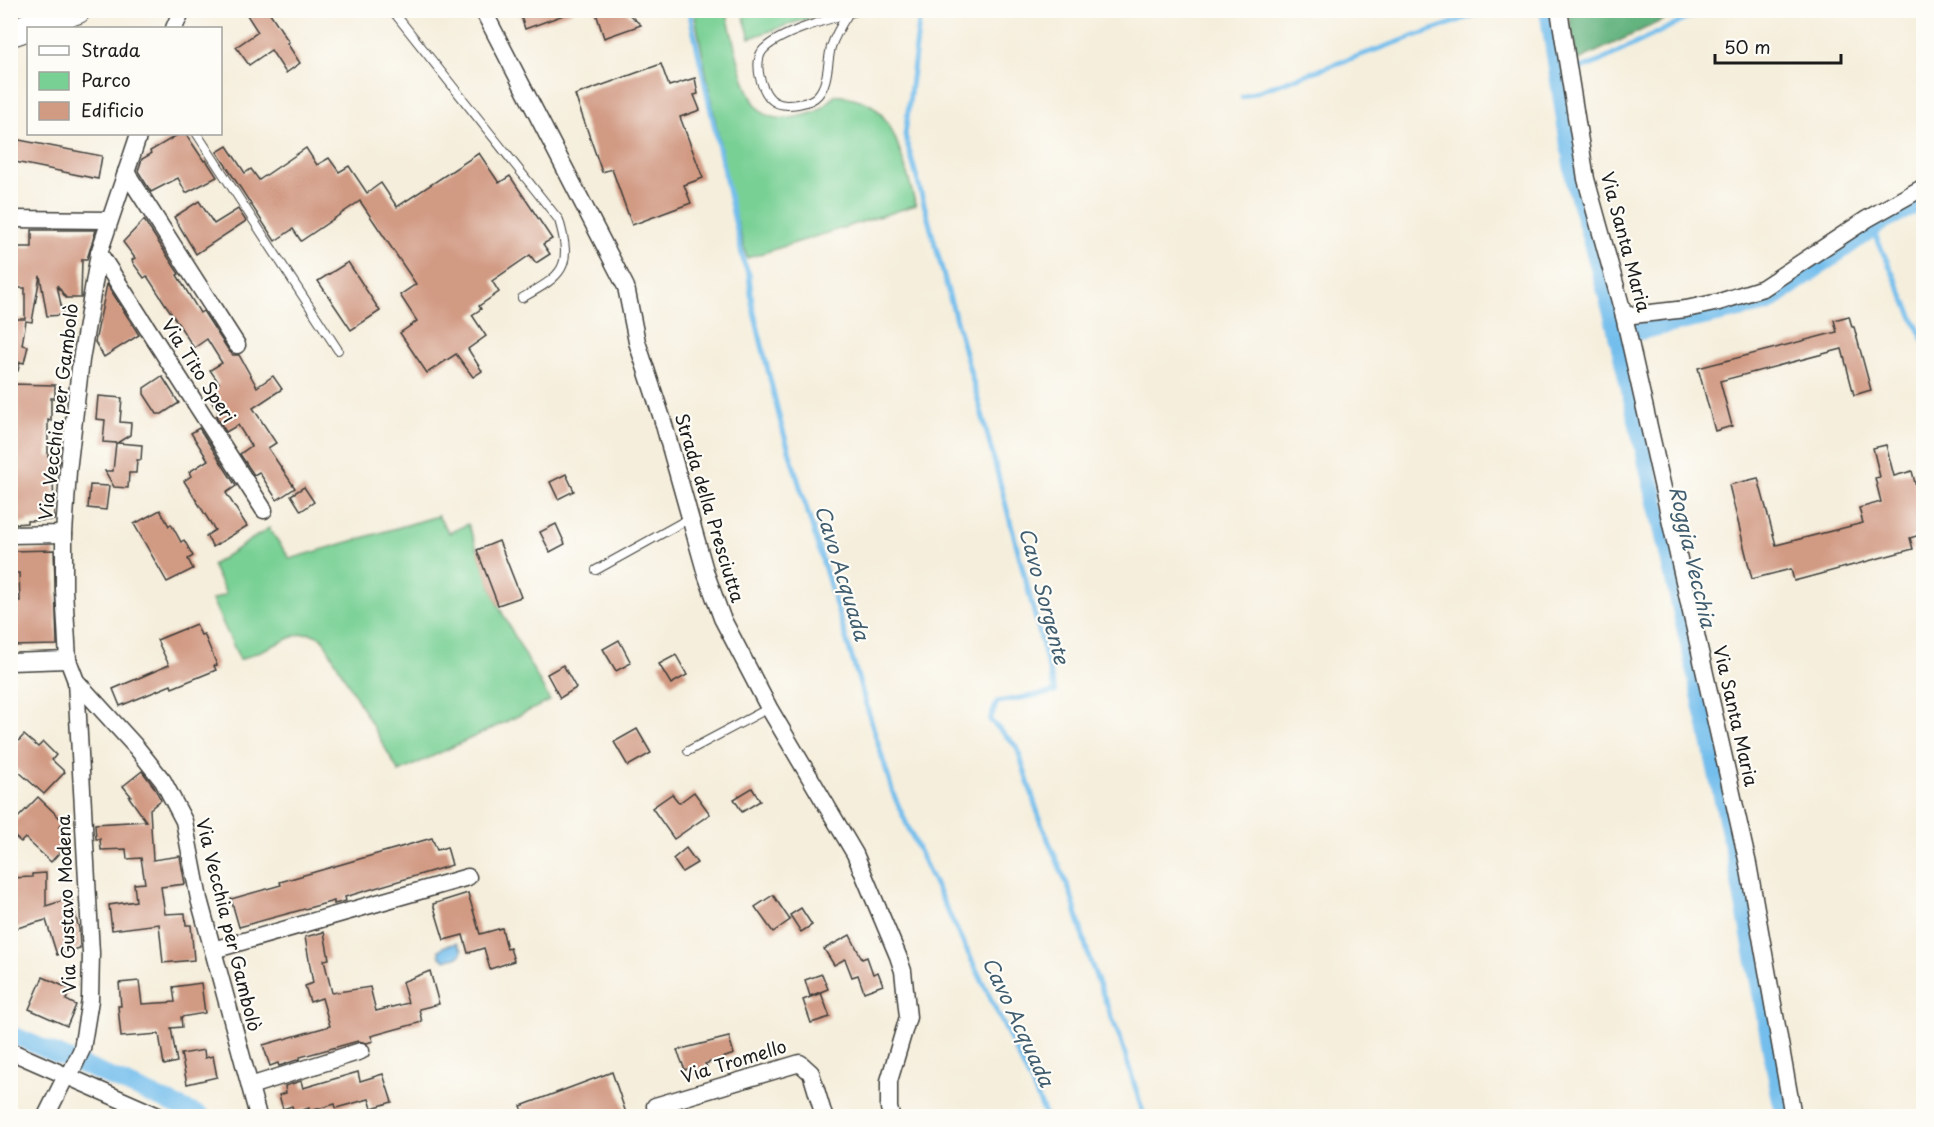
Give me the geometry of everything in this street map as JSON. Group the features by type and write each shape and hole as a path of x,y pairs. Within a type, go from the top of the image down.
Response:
{"main road":[{"path":"10,13 19,10"},
{"path":"27,27 77,10"},
{"path":"10,33 27,27"}],"street":[{"path":"171,10 174,27"},
{"path":"174,27 182,10"},
{"name":"Strada della Presciutta","path":"483,10 626,287 637,342 662,418 706,574 722,618 769,708 855,854 903,971 908,1017 889,1081 891,1116"},
{"name":"Via Santa Maria","path":"1559,10 1586,179 1627,328 1748,864 1793,1116"},
{"name":"Via Vecchia per Gambolò","path":"138,135 99,253 81,360 68,471 64,534 68,660 76,681 136,747 163,781 184,821 199,899 258,1116"},
{"path":"126,172 237,345"},
{"path":"1627,328 1763,288 1867,219 1923,187"},
{"path":"10,219 109,220"},
{"name":"Via Tito Speri","path":"99,253 264,510"},
{"path":"10,536 64,534"},
{"path":"10,662 68,660"},
{"name":"Via Gustavo Modena","path":"46,1116 82,1049 90,1000 91,953 76,681"},
{"path":"213,950 468,877"},
{"path":"10,1051 69,1074 158,1116"},
{"path":"250,1086 361,1051"},
{"name":"Via Tromello","path":"655,1106 800,1063 811,1073 824,1116"}],"lane":[{"path":"392,10 560,220 566,245 564,266 546,285 522,298"},
{"path":"848,14 831,47 825,85 817,97 807,103 789,106 774,102 766,91 760,76 758,62 762,50 776,39 848,14 861,10"},
{"path":"198,135 338,350"},
{"path":"596,570 690,518"},
{"path":"688,751 769,708"}],"green space":[{"path":"742,10 828,11 750,38"},
{"path":"1568,10 1682,10 1682,11 1577,61"},
{"path":"694,11 726,11 747,88 762,112 776,118 791,118 809,114 822,108 835,95 858,99 871,105 880,113 894,136 916,205 747,258 731,200"},
{"path":"438,516 449,533 468,524 498,605 550,701 399,772 322,638 310,633 297,635 240,660 212,600 226,594 212,565 269,528 290,559"}],"water":[{"path":"456,943 462,950 460,956 445,960 440,957 439,950"}],"building":[{"path":"254,10 268,10 300,63 286,73 271,50 249,65 236,47 258,32 247,15"},
{"path":"519,10 572,10 572,12 525,29"},
{"path":"595,10 624,10 641,25 604,38"},
{"path":"661,64 669,86 695,78 698,94 694,95 700,110 680,117 703,178 684,185 691,203 632,225 612,169 602,172 575,95"},
{"path":"177,135 187,135 217,177 186,193 178,178 151,192 138,171 142,159 151,154 150,151"},
{"path":"14,139 102,156 98,179 10,161"},
{"path":"227,146 245,173 251,169 259,180 306,148 317,165 329,158 339,172 349,166 367,193 381,183 397,207 479,153 499,183 510,176 552,239 543,244 550,254 536,263 530,255 492,281 499,292 479,306 481,309 472,315 486,336 468,349 482,371 473,377 456,354 427,373 400,333 417,321 400,295 416,284 360,201 301,241 293,229 275,241 217,152"},
{"path":"199,201 214,224 238,209 246,221 196,254 174,217"},
{"path":"144,220 179,274 177,275 200,313 203,311 229,351 233,355 239,355 257,387 273,376 282,389 253,408 276,443 268,448 295,488 277,500 259,472 254,475 240,454 251,446 238,425 226,432 216,416 220,414 205,392 219,383 210,370 222,363 207,339 194,348 147,276 144,278 133,263 132,260 135,258 123,242"},
{"path":"32,230 96,230 87,259 82,259 81,298 66,298 57,285 63,315 47,316 40,276 32,322 26,321 22,345 28,346 24,363 20,362 18,371 10,371 10,319 25,319 25,288 10,288 10,247 32,247"},
{"path":"348,262 380,311 351,330 318,281"},
{"path":"107,284 139,335 104,357 95,342"},
{"path":"1849,316 1871,390 1854,395 1842,349 1720,381 1732,426 1715,431 1698,368 1837,332 1834,320"},
{"path":"162,376 179,403 162,414 157,414 144,394 144,388"},
{"path":"10,384 55,385 55,398 51,398 51,421 48,420 48,457 59,454 57,473 53,473 54,520 14,524 14,511 10,511 10,437 13,437 13,400 10,399"},
{"path":"98,396 122,398 120,422 131,423 130,435 117,443 142,445 141,460 137,460 136,473 129,473 128,488 114,487 105,471 113,471 116,443 103,442 105,420 96,419"},
{"path":"199,428 236,486 226,493 247,526 213,547 206,536 215,530 184,481 191,476 189,472 208,460 191,433"},
{"path":"1886,445 1894,476 1912,471 1923,515 1923,534 1910,538 1913,549 1794,581 1791,569 1752,579 1729,485 1758,478 1776,545 1863,523 1859,508 1881,502 1875,478 1880,477 1873,448"},
{"path":"566,474 574,491 558,499 550,482"},
{"path":"90,485 109,486 106,510 88,508"},
{"path":"304,487 314,502 301,511 291,495"},
{"path":"160,510 181,542 184,540 193,556 188,559 193,569 167,582 134,524"},
{"path":"556,524 565,544 550,552 540,532"},
{"path":"499,541 521,597 498,605 477,550"},
{"path":"54,550 57,645 10,646 12,601 20,601 19,573 10,573 10,551"},
{"path":"196,624 201,635 204,634 217,665 214,666 216,670 120,706 113,689 169,665 157,640"},
{"path":"619,640 631,663 616,671 603,649"},
{"path":"676,655 687,675 671,684 659,664"},
{"path":"563,665 576,688 560,698 547,674"},
{"path":"637,729 651,753 628,766 614,742"},
{"path":"24,735 38,747 43,742 56,755 52,760 65,772 44,794 10,764 10,750"},
{"path":"142,771 161,800 150,809 153,860 180,856 185,884 161,887 165,914 185,913 186,925 191,925 194,960 163,963 159,924 112,930 109,905 136,901 134,884 145,883 141,858 127,859 126,849 101,850 100,839 96,839 95,824 146,821 123,786"},
{"path":"752,788 760,801 742,812 734,799"},
{"path":"694,792 710,814 674,839 652,808 672,794 679,803"},
{"path":"38,797 64,822 59,827 67,834 64,837 69,842 51,862 25,838 21,842 10,833 10,826"},
{"path":"432,838 437,850 447,847 452,865 345,897 346,901 334,904 334,901 239,927 231,899 281,885 280,882"},
{"path":"686,848 697,863 682,872 673,859"},
{"path":"46,873 46,906 71,898 79,929 80,948 57,955 46,920 10,930 10,878 32,877 32,874"},
{"path":"468,893 480,934 502,928 507,949 510,948 514,961 490,969 484,948 468,953 463,935 444,940 433,904"},
{"path":"773,895 790,920 773,932 755,907"},
{"path":"801,908 812,925 801,932 790,915"},
{"path":"324,932 329,959 324,960 332,993 370,987 376,1011 408,1003 402,982 430,971 439,1004 419,1009 422,1022 371,1036 373,1041 367,1043 358,1041 300,1057 300,1059 279,1066 278,1063 270,1066 263,1045 330,1026 322,998 310,1002 305,986 313,983 305,937"},
{"path":"850,935 862,959 867,957 873,974 878,972 883,985 864,992 858,975 852,977 845,959 834,965 824,949"},
{"path":"822,974 828,989 810,996 805,980"},
{"path":"43,977 70,989 66,1000 76,1005 67,1026 29,1009"},
{"path":"139,981 142,1004 175,1002 173,987 201,983 205,1013 181,1017 182,1027 171,1028 177,1062 164,1065 159,1034 121,1037 118,1006 121,1006 119,983"},
{"path":"821,993 830,1017 811,1023 803,1000"},
{"path":"729,1037 734,1054 705,1064 707,1067 692,1073 690,1068 685,1070 677,1050"},
{"path":"204,1050 205,1058 213,1056 217,1077 187,1084 181,1054"},
{"path":"358,1072 360,1081 383,1074 392,1102 372,1108 369,1099 336,1108 335,1104 294,1113 292,1106 283,1109 279,1095 286,1093 285,1086 301,1081 303,1088"},
{"path":"612,1072 627,1116 525,1116 521,1106"}],"waterway":[{"name":"Cavo Acquada","path":"689,10 744,263 749,274 752,304 781,424 893,793 1046,1116"},
{"path":"1242,97 1489,10"},
{"name":"Roggia Vecchia","path":"1548,10 1575,183 1612,313 1692,657 1736,861 1784,1116"},
{"path":"1559,74 1594,64 1704,10"},
{"name":"Cavo Sorgente","path":"920,14 905,135 1055,692 997,702 990,720 1017,747 1041,823 1071,894 1090,961 1121,1041 1144,1116"},
{"path":"1617,336 1767,303 1883,221 1924,201"},
{"path":"1872,228 1924,342"},
{"path":"10,1034 201,1116"}]}
